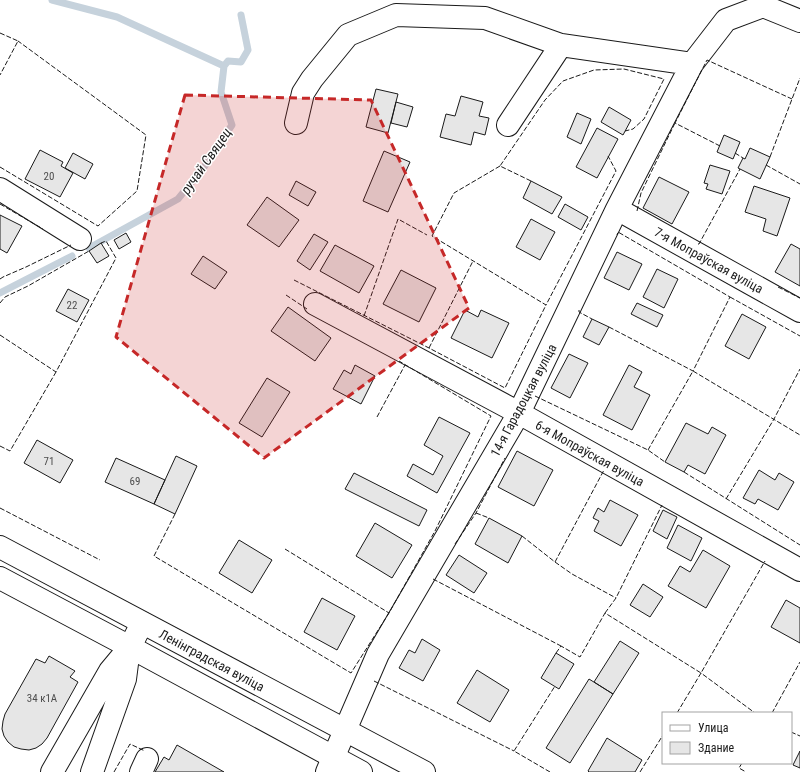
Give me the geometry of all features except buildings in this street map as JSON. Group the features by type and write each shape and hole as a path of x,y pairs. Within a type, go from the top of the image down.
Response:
{"street":[{"name":"14-я Гарадоцкая вуліца","path":"330,765 378,654 519,413 617,210 692,64 726,20 763,6 800,21"},
{"path":"296,123 303,93 312,79 348,35 396,15 485,18 561,44 692,64"},
{"path":"508,125 561,44"},
{"path":"0,189 80,239"},
{"name":"7-я Мопраўская вуліца","path":"617,210 800,311"},
{"name":"6-я Мопраўская вуліца","path":"315,304 519,413 800,570"},
{"name":"Ленінградская вуліца","path":"0,547 424,772"},
{"name":"Ленінградская вуліца","path":"0,578 130,647 330,765 361,772"},
{"path":"52,772 110,671 130,647 142,623"},
{"path":"92,772 125,679 130,647"}],"highlighted area":[{"path":"185,95 371,100 469,308 264,458 116,337"}],"waterway":[{"path":"52,0 117,17 224,66"},
{"name":"ручай Свяцец","path":"89,248 178,199 204,167 232,125 221,92 224,66 228,61 241,62 248,50 241,15"},
{"name":"ручай Свяцец","path":"0,293 72,256"}],"fence":[{"path":"0,33 18,41 0,75"},
{"path":"0,167 98,226 137,191 146,135 18,41"},
{"path":"720,146 675,123 707,60 792,99"},
{"path":"531,181 500,166 545,100 563,81 594,70 624,69 664,79 644,119 633,129 625,131"},
{"path":"770,157 800,78"},
{"path":"637,211 641,193 675,123"},
{"path":"735,153 743,158"},
{"path":"500,166 454,193 432,236 546,305 616,171 608,156"},
{"path":"766,165 800,184"},
{"path":"698,244 740,169"},
{"path":"0,204 43,229"},
{"path":"364,316 398,219 427,235"},
{"path":"609,327 693,371 730,297 618,232 617,235"},
{"path":"0,335 56,372 116,258 106,241 101,243"},
{"path":"0,279 71,245"},
{"path":"0,303 5,297 28,286 89,251"},
{"path":"429,348 473,261"},
{"path":"294,280 505,388 546,305"},
{"path":"778,287 800,298"},
{"path":"286,295 307,309"},
{"path":"730,297 800,336"},
{"path":"579,310 579,312 592,319"},
{"path":"175,514 154,556 351,673 389,613 435,531 491,416 399,361"},
{"path":"377,417 405,365"},
{"path":"726,499 774,419 800,369"},
{"path":"648,450 693,371 800,435"},
{"path":"0,446 10,451 56,372"},
{"path":"535,396 648,450 665,462"},
{"path":"455,544 476,513 505,458"},
{"path":"555,562 604,470"},
{"path":"684,472 800,545"},
{"path":"605,613 616,598 662,505"},
{"path":"0,508 100,560"},
{"path":"476,513 489,518"},
{"path":"522,536 572,574 616,598"},
{"path":"285,549 389,613"},
{"path":"556,653 561,646 580,657 605,613 701,673 765,561"},
{"path":"433,579 561,646"},
{"path":"773,712 800,662"},
{"path":"678,712 701,673 754,712"},
{"path":"374,681 514,751"},
{"path":"550,772 514,751 555,686"},
{"path":"792,732 800,736"},
{"path":"640,772 662,737"},
{"path":"114,772 130,744 145,751"},
{"path":"741,764 739,768 746,772"}]}
